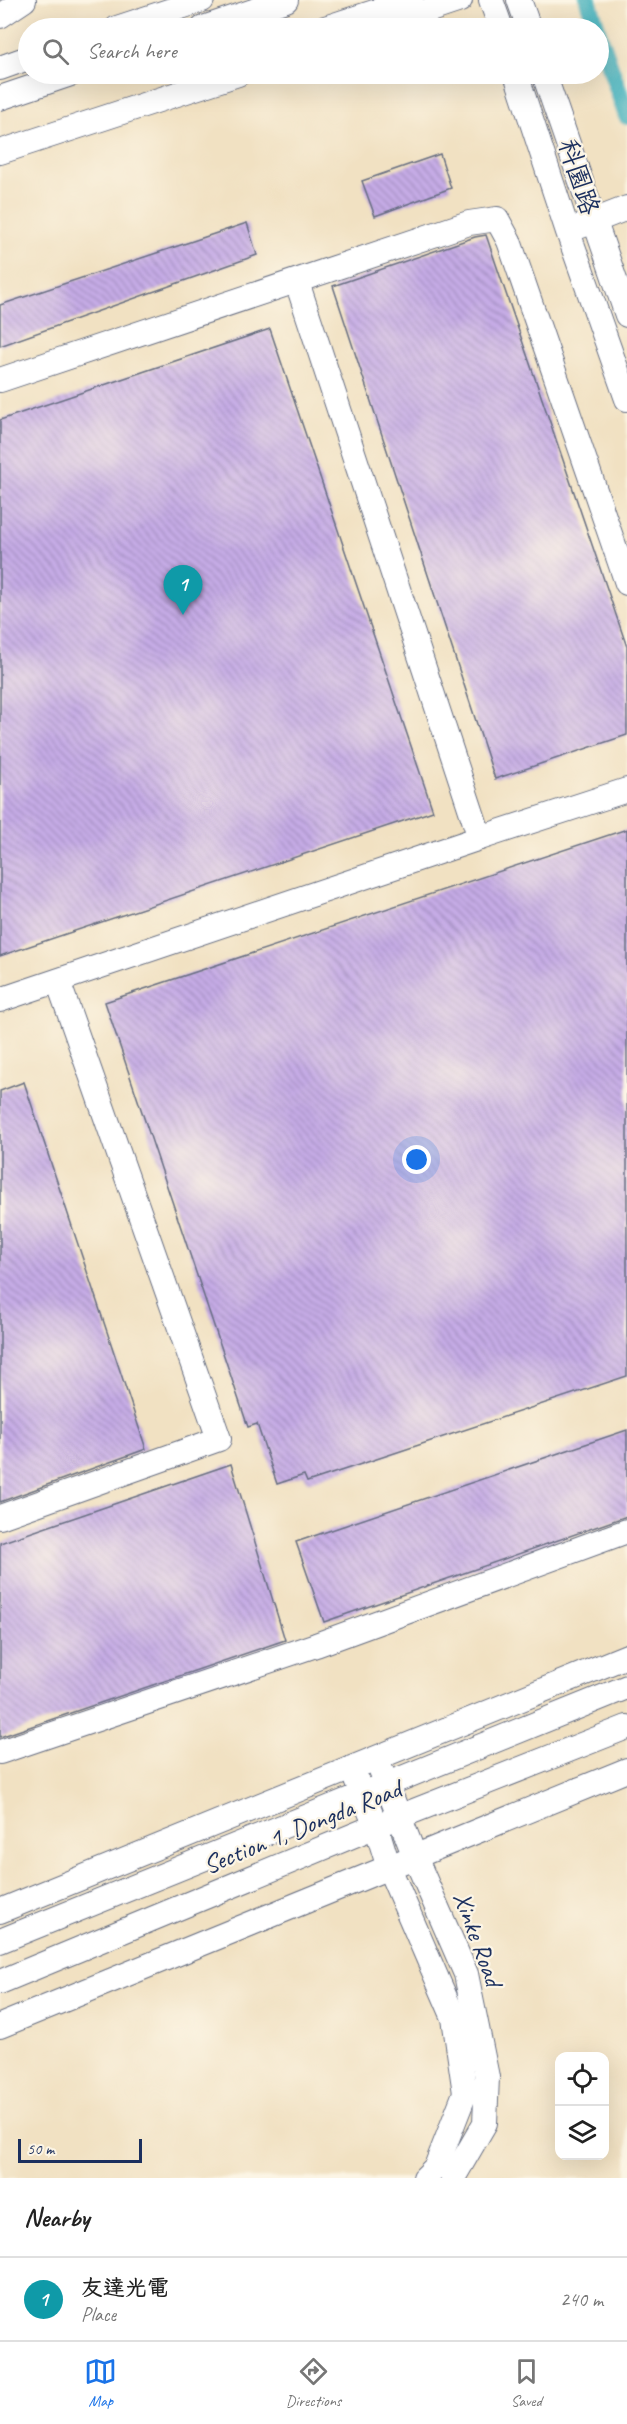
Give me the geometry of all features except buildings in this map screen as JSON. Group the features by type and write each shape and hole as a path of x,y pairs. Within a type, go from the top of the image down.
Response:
{"street":[{"path":"0,16 24,0"},
{"path":"147,18 202,0"},
{"path":"233,18 286,0"},
{"path":"356,18 411,0"},
{"path":"405,18 460,0"},
{"path":"491,0 497,18"},
{"path":"519,0 525,18"},
{"path":"0,68 18,62"},
{"path":"0,98 41,84"},
{"path":"0,136 158,84"},
{"path":"0,152 207,84"},
{"name":"科園路","path":"519,84 627,399"},
{"name":"科園路","path":"547,84 627,315"},
{"path":"568,232 627,208"},
{"path":"0,380 469,223 497,219 509,241 627,583"},
{"path":"297,282 480,838"},
{"path":"0,1000 627,790"},
{"path":"0,1517 219,1439 58,981"},
{"path":"0,1752 316,1645 627,1531"},
{"path":"0,1911 627,1656"},
{"name":"Section 1, Dongda Road","path":"0,1941 627,1687"},
{"name":"Section 1, Dongda Road","path":"0,1982 376,1826 627,1727"},
{"name":"Xinke Road","path":"376,1757 415,1857 466,1974 487,2077 485,2123 453,2178"},
{"name":"Xinke Road","path":"352,1768 376,1826 389,1868 454,2018 465,2093 436,2167 425,2178"},
{"path":"0,2026 627,1770"}],"waterway":[{"path":"588,0 594,18"},
{"path":"609,64 627,116"}],"place":[{"name":"友達光電","path":"183,615"}]}
